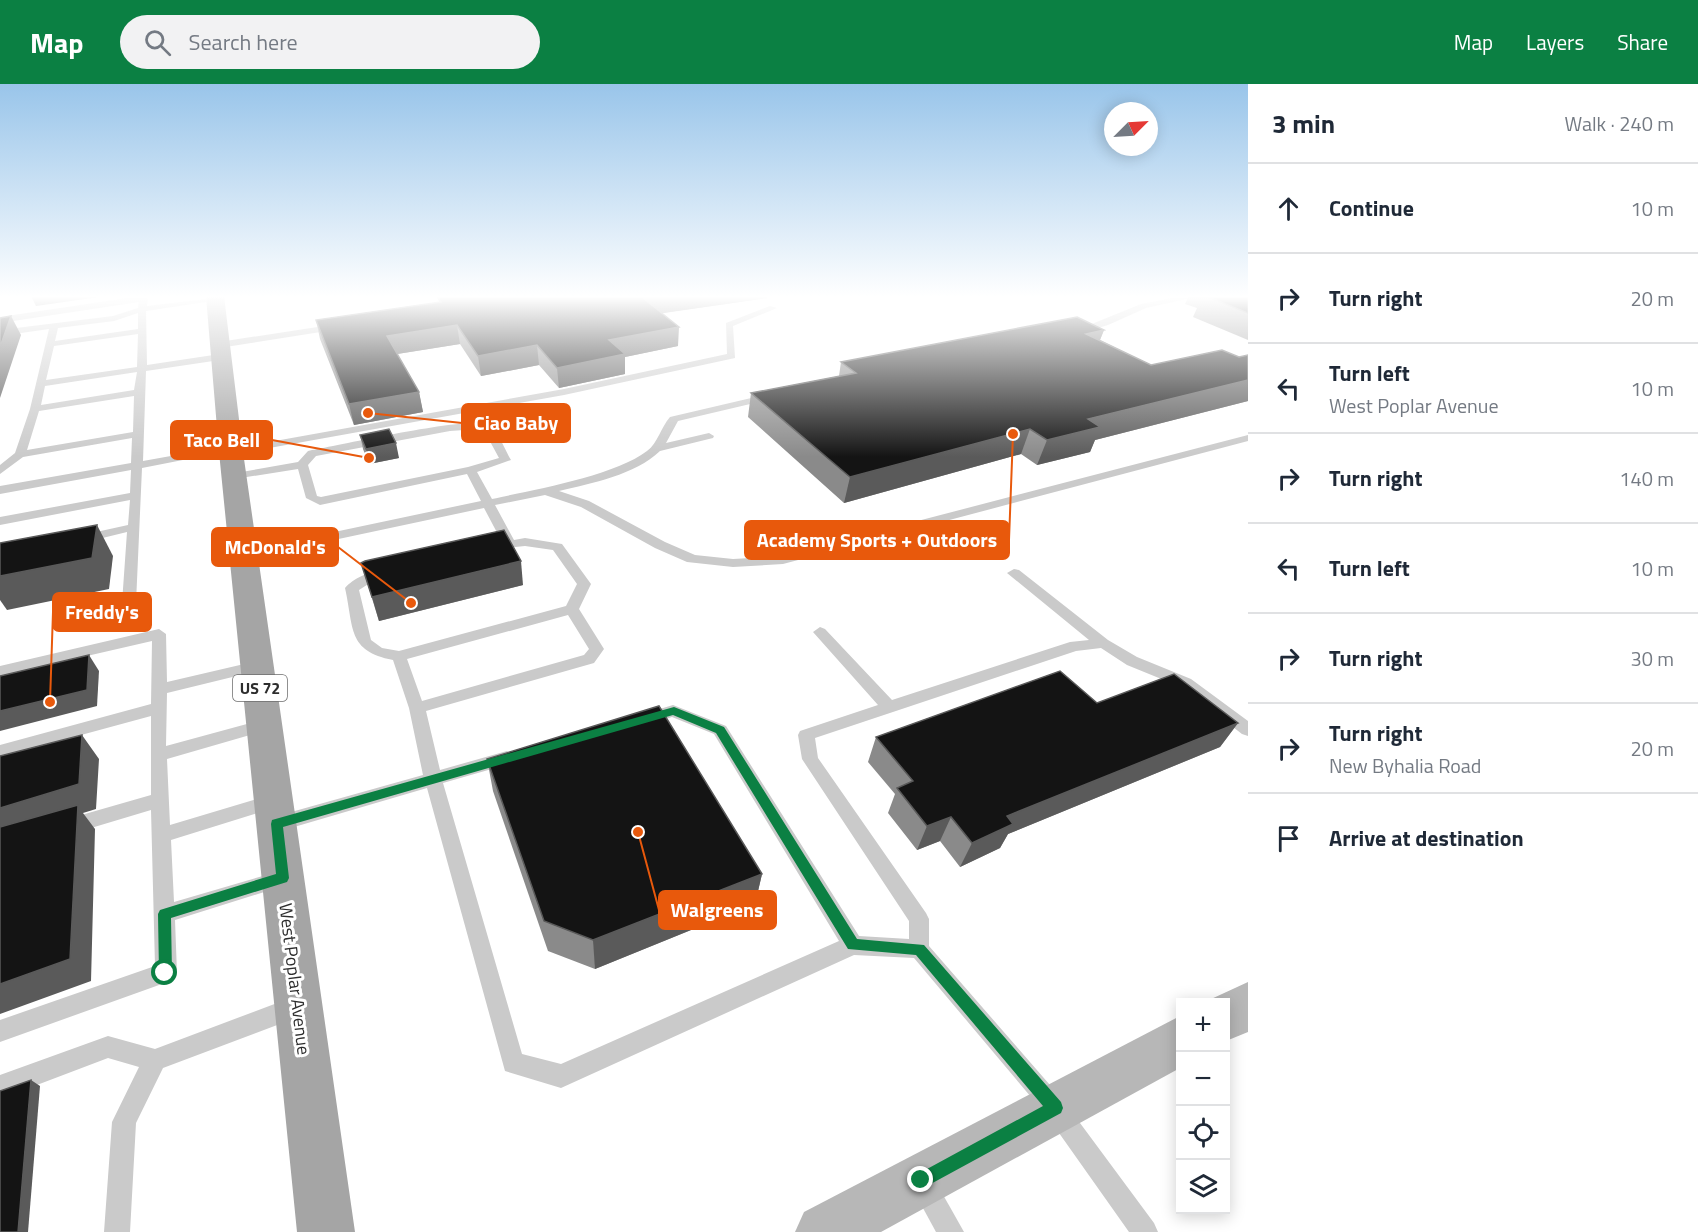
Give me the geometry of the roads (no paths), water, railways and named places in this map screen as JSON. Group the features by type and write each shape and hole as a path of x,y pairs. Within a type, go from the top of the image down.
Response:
{"main road":[{"name":"West Poplar Avenue","path":"220,351 326,1232"},
{"path":"1230,1015 1248,1005"},
{"path":"824,1232 1176,1043"}],"lane":[{"path":"21,454 35,409 49,350"},
{"path":"129,603 142,350"},
{"path":"40,384 142,369 226,350"},
{"path":"233,464 732,356 731,350"},
{"path":"35,409 139,392"},
{"path":"658,448 665,428 674,419 774,395"},
{"path":"481,426 490,432 505,460 470,470 320,501 312,498 302,465 312,453 450,428 481,426"},
{"path":"0,471 21,454 137,434"},
{"path":"244,555 546,491 602,476 658,448 709,436"},
{"path":"546,491 585,504 692,560 733,563 783,560 1248,438"},
{"path":"0,490 193,455 233,464 302,465"},
{"path":"470,470 510,544"},
{"path":"0,521 136,495"},
{"path":"67,542 134,527"},
{"path":"400,570 368,578 352,588 364,642 378,652 399,656 572,609 584,584 557,547 525,542 475,551"},
{"path":"1014,573 1103,643 1132,661 1186,683 1248,730"},
{"path":"417,708 589,659 597,649 572,609"},
{"path":"820,632 889,707"},
{"path":"0,671 159,634 158,755 165,914 165,973 0,1031"},
{"path":"1103,643 1075,646 806,735 810,759 919,919 919,949 1055,1108 1145,1232"},
{"path":"399,656 417,708 434,779 513,1063 561,1076 853,945 919,949"},
{"path":"159,689 257,666"},
{"path":"0,751 159,708"},
{"path":"628,724 674,711 720,730 853,945"},
{"path":"158,755 265,725"},
{"path":"162,835 434,779 525,753"},
{"path":"57,830 160,800"},
{"path":"165,914 283,878"},
{"path":"0,1087 108,1047 155,1059 299,1006"},
{"path":"117,1232 124,1122 155,1059"},
{"path":"921,1180 951,1232"}],"place":[{"name":"Ciao Baby","path":"368,413"},
{"name":"Academy Sports + Outdoors","path":"1013,434"},
{"name":"Taco Bell","path":"369,458"},
{"name":"McDonald's","path":"411,603"},
{"name":"Freddy's","path":"50,702"},
{"name":"Walgreens","path":"638,832"}]}
